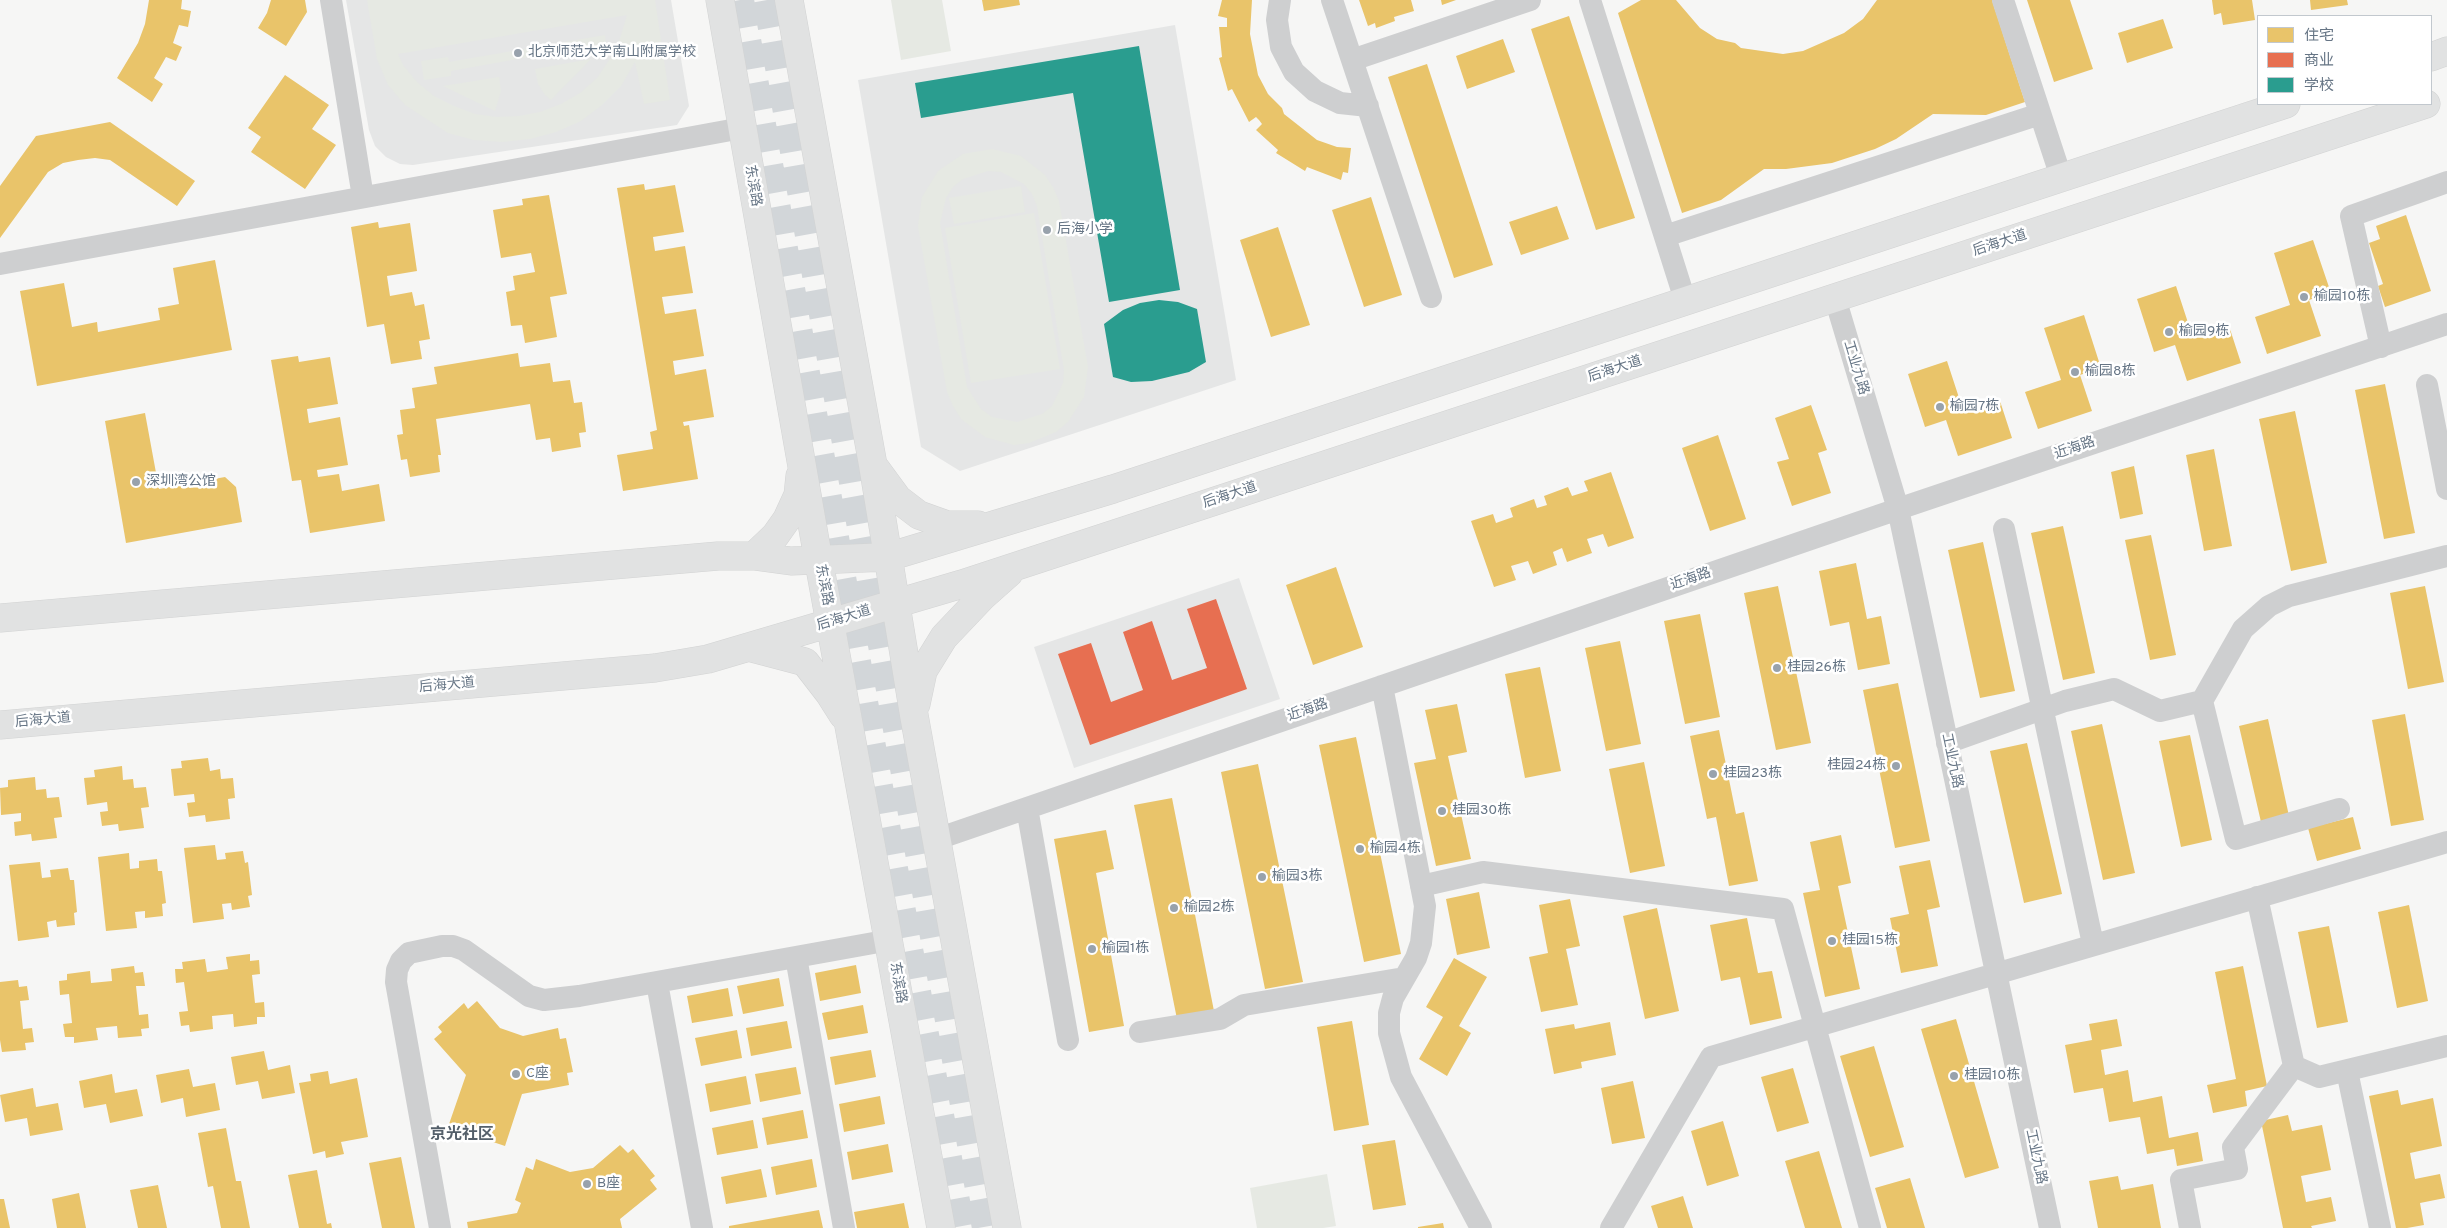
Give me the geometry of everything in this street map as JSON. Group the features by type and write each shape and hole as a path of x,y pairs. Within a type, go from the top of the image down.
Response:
{"main road":[{"name":"东滨路","path":"720,0 818,560 890,940 941,1228"},
{"path":"789,0 873,465 936,839 1007,1228"},
{"path":"2432,102 2447,97"},
{"path":"0,618 718,556 754,556 790,561 888,557 1122,486 2283,105"},
{"name":"后海大道","path":"0,725 655,668 708,659 1018,565 2423,105"},
{"path":"754,556 775,536 787,520 798,495 802,463"},
{"path":"873,465 898,499 919,515 948,525 995,525"},
{"path":"914,715 923,672 944,637 982,597 1018,565"},
{"path":"748,647 805,662 829,693 850,725"}],"street":[{"path":"331,0 363,197"},
{"path":"1280,0 1277,20 1281,47 1294,72 1315,91 1340,103 1368,106"},
{"path":"1332,0 1431,297"},
{"path":"1352,60 1530,0"},
{"path":"1590,0 1685,300"},
{"path":"2003,0 2061,177"},
{"path":"1665,236 2040,114"},
{"path":"0,264 742,128"},
{"path":"2381,346 2351,216 2447,182"},
{"name":"工业九路","path":"1835,298 1898,509 2050,1228"},
{"name":"近海路","path":"936,839 1898,509 2447,324"},
{"path":"2427,385 2447,490"},
{"path":"2004,529 2093,944"},
{"path":"2340,809 2236,839 2202,701 2243,628 2269,606 2290,596 2447,556"},
{"path":"1382,686 1425,906 1424,925 1416,958 1393,998 1389,1013 1389,1033 1401,1077 1480,1228"},
{"path":"1947,743 2042,709 2114,689 2160,711 2202,701"},
{"path":"1027,808 1068,1040"},
{"path":"1610,1228 1711,1057 2447,842"},
{"path":"1421,886 1483,872 1783,909 1870,1228"},
{"path":"2190,1228 2181,1180 2237,1169 2233,1147 2294,1066 2257,897"},
{"path":"440,1228 396,982 396,970 409,953 454,946 464,950 529,996 544,1000 562,999 657,983 890,940"},
{"path":"796,957 844,1228"},
{"path":"1140,1032 1220,1019 1244,1005 1404,978"},
{"path":"657,983 702,1228"},
{"path":"2294,1066 2319,1077 2447,1046"},
{"path":"2347,1071 2380,1228"}],"shaded area":[{"name":"北京师范大学南山附属学校","path":"346,0 671,0 689,106 677,125 413,165 400,164 386,157 375,146 369,130"},
{"path":"367,0 655,0 670,100 644,104 635,62 621,86 602,105 581,121 556,132 530,139 502,142 474,140 448,133 405,105 388,85 377,59","holes":["627,15 617,48 597,78 580,93 561,104 540,112 519,116 497,117 475,114 434,96 417,82 403,65 398,54"]},
{"path":"891,0 942,0 951,51 901,60"},
{"name":"后海小学","path":"1175,25 1236,380 960,471 921,447 858,80"},
{"path":"605,35 606,43 451,71 451,76 424,80 421,61 448,57 449,62"},
{"path":"591,59 551,100 545,95 538,84 535,69"},
{"path":"499,77 501,91 495,111 443,86"},
{"path":"992,149 1021,156 1045,175 1059,201 1088,367 1084,397 1068,422 1056,432 1029,443 1014,445 985,437 961,419 947,392 918,226 922,197 938,171 963,154","holes":["988,171 1001,172 1024,184 1032,194 1037,206 1064,370 1063,383 1052,406 1042,414 1017,422 992,417 981,409 967,387 940,223 946,198 953,187 963,179"]},
{"path":"1021,186 1025,212 954,224 949,198"},
{"path":"1034,213 1060,369 971,383 945,228"},
{"path":"1239,578 1280,699 1074,768 1034,647"},
{"path":"1327,1174 1336,1226 1323,1228 1257,1228 1250,1188"}],"building: 住宅":[{"path":"149,0 182,0 181,9 191,11 188,27 179,25 173,43 182,47 176,61 166,57 154,78 163,84 152,102 117,78 138,43 145,24"},
{"path":"271,0 305,0 307,12 286,46 258,28 267,13"},
{"path":"982,0 1019,0 1020,5 984,11"},
{"path":"1222,0 1252,0 1250,34 1258,75 1268,94 1282,108 1284,114 1317,140 1337,147 1351,148 1348,173 1343,172 1341,180 1307,167 1305,171 1276,153 1278,150 1256,130 1262,124 1259,120 1256,117 1249,122 1232,89 1228,91 1219,58 1222,57 1219,27 1227,27 1227,18 1218,16"},
{"path":"1359,0 1411,0 1414,11 1394,17 1395,21 1376,28 1375,23 1368,26"},
{"path":"1441,0 1456,0 1442,5"},
{"path":"1641,0 1676,0 1700,28 1717,39 1735,43 1741,48 1783,54 1803,51 1844,33 1863,19 1877,0 1992,0 2025,102 1986,115 1933,114 1896,139 1875,149 1832,163 1786,169 1764,169 1721,200 1682,213 1618,13"},
{"path":"2027,0 2070,0 2093,69 2054,82"},
{"path":"2212,0 2252,0 2255,20 2223,25 2221,13 2214,15"},
{"path":"2310,0 2347,0 2348,5 2311,10"},
{"path":"1569,16 1635,218 1596,230 1531,29"},
{"path":"2163,19 2173,48 2127,63 2118,33"},
{"path":"1503,39 1515,72 1467,89 1456,56"},
{"path":"1427,64 1493,265 1454,278 1388,77"},
{"path":"285,75 329,105 312,129 336,145 305,189 251,152 261,137 248,128"},
{"path":"110,122 195,181 177,206 110,160 95,158 78,160 63,163 48,172 0,238 0,186 36,136"},
{"path":"644,184 645,190 675,185 684,232 653,237 655,251 685,246 693,293 662,297 665,314 696,309 704,356 673,361 675,375 706,369 714,417 683,422 684,426 689,425 698,479 623,491 617,455 653,449 650,432 657,430 617,188"},
{"path":"549,195 567,294 550,297 557,337 525,343 522,325 511,326 506,292 515,290 513,276 535,272 531,253 501,258 493,210 523,205 522,199"},
{"path":"1371,197 1402,295 1364,307 1332,210"},
{"path":"1557,206 1569,239 1521,255 1509,222"},
{"path":"2406,215 2431,291 2385,307 2378,286 2383,284 2369,243 2380,239 2376,226"},
{"path":"378,222 379,228 410,223 417,271 387,276 390,296 412,292 415,306 424,304 430,339 419,341 422,359 391,364 384,324 367,327 351,227"},
{"path":"1278,227 1310,325 1271,337 1240,240"},
{"name":"榆园10栋","path":"2313,240 2331,293 2309,300 2321,336 2267,354 2255,317 2290,305 2274,253"},
{"path":"215,260 232,350 37,386 20,291 64,283 72,327 97,322 98,332 160,320 158,308 179,304 173,268"},
{"name":"榆园9栋","path":"2176,286 2193,338 2229,326 2241,363 2187,381 2175,345 2154,352 2137,299"},
{"name":"榆园8栋","path":"2084,315 2101,368 2080,375 2092,411 2038,429 2025,392 2061,380 2044,328"},
{"path":"518,353 520,367 550,363 553,382 570,380 574,403 582,402 586,432 579,433 581,447 552,452 550,438 536,440 530,404 436,419 441,455 438,455 440,472 410,477 407,459 401,460 397,435 403,434 400,410 415,408 412,388 437,384 434,367"},
{"path":"298,356 299,362 330,357 338,404 307,409 309,423 340,417 348,465 317,470 318,477 339,474 342,491 379,484 385,521 310,533 301,480 292,481 271,360"},
{"name":"榆园7栋","path":"1947,361 1964,413 2000,401 2012,438 1958,456 1946,420 1925,427 1908,374"},
{"path":"2385,384 2415,533 2384,539 2355,390"},
{"path":"1811,405 1827,450 1818,453 1831,493 1792,506 1777,462 1789,459 1775,418"},
{"path":"2295,411 2327,563 2291,571 2259,419"},
{"name":"深圳湾公馆","path":"145,413 159,489 225,477 236,487 242,522 126,543 105,421"},
{"path":"1718,435 1746,519 1710,531 1682,448"},
{"path":"2214,449 2232,546 2204,551 2186,455"},
{"path":"2134,466 2143,514 2120,519 2111,472"},
{"path":"1611,472 1634,538 1608,547 1603,534 1587,539 1592,553 1567,562 1562,548 1553,552 1557,565 1533,574 1528,561 1511,566 1516,580 1494,587 1471,521 1493,514 1496,523 1513,517 1510,508 1534,499 1537,508 1547,505 1544,496 1568,487 1572,496 1588,491 1584,481"},
{"path":"2063,526 2095,673 2063,680 2031,533"},
{"path":"2151,535 2176,655 2150,660 2125,540"},
{"path":"1983,542 2015,691 1980,698 1948,550"},
{"path":"1856,563 1867,619 1881,616 1890,664 1858,670 1849,622 1830,626 1819,571"},
{"path":"1336,567 1363,647 1313,665 1286,585"},
{"name":"桂园26栋","path":"1778,586 1811,743 1776,750 1744,593"},
{"path":"2425,586 2444,682 2408,689 2390,593"},
{"path":"1700,614 1720,717 1685,724 1664,621"},
{"path":"1620,641 1641,744 1606,751 1585,648"},
{"path":"1540,667 1561,771 1525,778 1505,674"},
{"name":"桂园24栋","path":"1898,683 1930,841 1895,848 1863,690"},
{"name":"桂园30栋","path":"1457,704 1467,752 1448,756 1471,859 1436,866 1414,763 1436,759 1425,710"},
{"path":"2405,714 2424,820 2391,826 2372,720"},
{"path":"2268,719 2289,816 2261,822 2239,726"},
{"path":"2102,724 2135,873 2103,880 2071,731"},
{"name":"桂园23栋","path":"1719,730 1736,814 1744,812 1758,881 1729,886 1716,817 1707,819 1690,736"},
{"path":"2190,735 2212,840 2181,847 2159,741"},
{"name":"榆园4栋","path":"1356,737 1401,954 1364,962 1319,745"},
{"path":"2027,743 2062,894 2024,903 1990,751"},
{"path":"208,758 210,771 220,769 221,779 233,778 235,798 228,799 230,819 206,822 205,815 189,817 187,803 195,802 194,794 174,796 171,769 182,768 181,761"},
{"path":"1644,762 1665,866 1630,873 1609,769"},
{"name":"榆园3栋","path":"1258,764 1303,982 1265,989 1221,772"},
{"path":"122,766 123,780 133,779 134,788 146,787 149,807 141,808 144,828 119,831 118,824 102,826 100,812 108,811 107,802 87,805 84,778 95,777 94,770"},
{"path":"35,777 36,790 46,789 47,798 59,797 62,817 54,818 57,838 32,841 31,834 15,836 14,822 21,821 21,813 1,815 0,788 8,787 8,780"},
{"name":"榆园2栋","path":"1172,798 1214,1011 1177,1019 1134,805"},
{"path":"2353,817 2361,849 2317,861 2308,828"},
{"name":"榆园1栋","path":"1106,830 1114,869 1096,873 1124,1026 1089,1032 1054,839"},
{"name":"桂园15栋","path":"1841,835 1851,883 1838,886 1860,989 1825,997 1803,893 1820,890 1810,842"},
{"path":"215,845 217,860 226,859 225,853 243,851 245,863 248,862 252,895 248,896 250,907 232,910 231,903 222,904 224,919 193,923 184,848"},
{"path":"129,853 130,869 139,868 139,861 157,859 158,871 162,871 166,903 162,904 163,916 145,918 145,911 135,912 137,928 106,931 98,857"},
{"path":"1930,860 1940,907 1927,910 1938,966 1901,973 1890,918 1909,914 1899,866"},
{"path":"40,862 42,878 51,877 50,870 68,868 70,880 74,880 77,912 74,913 75,925 57,927 56,920 47,922 49,937 18,941 9,865"},
{"path":"1479,892 1490,948 1457,955 1446,899"},
{"path":"1570,899 1580,946 1566,949 1578,1005 1541,1012 1529,957 1548,953 1539,905"},
{"path":"2409,905 2428,1001 2397,1008 2378,912"},
{"path":"1657,908 1679,1011 1645,1019 1623,916"},
{"path":"1747,918 1758,973 1772,971 1782,1018 1750,1025 1740,977 1721,981 1710,925"},
{"path":"2329,926 2348,1022 2317,1028 2298,932"},
{"path":"250,954 250,961 259,960 260,974 252,975 255,1003 264,1002 265,1017 257,1017 257,1024 234,1027 233,1014 212,1016 213,1029 190,1032 189,1025 181,1026 179,1012 188,1011 184,982 176,983 175,969 183,969 182,962 205,959 207,972 228,969 226,957"},
{"path":"1454,958 1487,977 1459,1026 1471,1033 1447,1076 1419,1059 1443,1017 1426,1007"},
{"path":"856,965 861,993 820,1001 815,973"},
{"path":"134,966 135,973 143,972 145,986 136,986 139,1015 148,1014 149,1028 141,1029 142,1036 118,1038 117,1026 96,1028 98,1040 74,1043 74,1037 65,1037 63,1024 72,1023 69,994 60,995 59,981 67,980 67,974 90,971 91,983 112,981 111,969"},
{"path":"2243,966 2267,1086 2245,1091 2247,1106 2213,1113 2207,1085 2236,1079 2215,972"},
{"path":"779,978 784,1006 743,1014 737,986"},
{"path":"18,980 19,987 27,986 29,1000 20,1001 23,1029 32,1028 34,1042 25,1043 26,1050 2,1052 0,1040 0,982"},
{"path":"728,988 733,1016 692,1023 687,996"},
{"name":"C座","path":"477,1001 500,1028 523,1036 558,1028 560,1039 566,1038 573,1072 567,1073 569,1085 522,1094 505,1146 448,1127 466,1075 434,1039 442,1032 438,1027 464,1003 468,1009"},
{"path":"863,1005 868,1033 828,1040 822,1013"},
{"name":"桂园10栋","path":"1956,1019 1999,1168 1965,1178 1921,1029"},
{"path":"2117,1019 2122,1046 2101,1050 2105,1075 2128,1070 2133,1102 2162,1096 2169,1138 2198,1132 2203,1161 2177,1166 2174,1149 2147,1154 2140,1117 2109,1122 2103,1088 2074,1093 2065,1045 2092,1040 2089,1024"},
{"path":"787,1021 792,1048 751,1056 746,1028"},
{"path":"1352,1021 1369,1125 1334,1131 1317,1027"},
{"path":"1610,1022 1616,1055 1581,1062 1582,1068 1554,1074 1545,1029 1574,1024 1575,1029"},
{"path":"737,1030 742,1058 701,1066 695,1038"},
{"path":"1874,1046 1904,1147 1870,1157 1840,1056"},
{"path":"871,1050 876,1077 835,1085 830,1057"},
{"path":"264,1051 268,1070 290,1065 295,1093 262,1099 258,1081 236,1085 231,1057"},
{"path":"796,1067 801,1094 760,1102 755,1074"},
{"path":"1793,1068 1809,1123 1777,1132 1761,1077"},
{"path":"189,1069 193,1087 215,1083 220,1110 186,1117 183,1098 161,1103 156,1075"},
{"path":"328,1071 330,1084 357,1078 368,1137 341,1142 344,1154 326,1158 325,1151 313,1154 299,1083 311,1081 310,1074"},
{"path":"112,1074 115,1093 137,1089 143,1116 110,1123 106,1104 84,1108 79,1081"},
{"path":"746,1076 751,1104 710,1112 705,1084"},
{"path":"1633,1081 1645,1138 1612,1144 1601,1088"},
{"path":"33,1088 36,1107 58,1103 63,1130 30,1136 27,1118 5,1122 0,1095"},
{"path":"2398,1090 2401,1105 2433,1098 2442,1146 2410,1153 2415,1179 2440,1174 2445,1198 2420,1203 2424,1225 2407,1228 2396,1228 2369,1096"},
{"path":"880,1096 885,1124 844,1132 839,1104"},
{"path":"803,1110 808,1138 767,1145 762,1118"},
{"path":"2288,1115 2292,1131 2322,1125 2331,1170 2301,1176 2306,1202 2331,1197 2336,1221 2311,1226 2312,1228 2283,1228 2261,1121"},
{"path":"753,1120 758,1148 717,1155 712,1128"},
{"path":"1723,1121 1739,1176 1707,1186 1691,1131"},
{"path":"226,1128 236,1181 241,1181 250,1228 221,1228 213,1186 208,1187 198,1133"},
{"path":"1395,1140 1406,1205 1373,1210 1362,1145"},
{"path":"888,1144 893,1172 852,1180 847,1152"},
{"name":"B座","path":"620,1145 628,1153 633,1149 655,1176 650,1180 657,1189 620,1219 622,1228 468,1228 467,1222 517,1213 521,1203 515,1200 526,1167 533,1170 536,1159 570,1172 593,1168"},
{"path":"1819,1151 1842,1228 1805,1228 1785,1161"},
{"path":"401,1157 415,1228 382,1228 369,1163"},
{"path":"812,1159 817,1187 776,1195 771,1167"},
{"path":"761,1169 767,1197 726,1204 721,1177"},
{"path":"317,1170 327,1224 331,1223 332,1228 299,1228 288,1175"},
{"path":"2118,1176 2121,1190 2153,1184 2161,1228 2098,1228 2089,1181"},
{"path":"1910,1178 1925,1228 1887,1228 1875,1188"},
{"path":"158,1185 167,1228 138,1228 130,1190"},
{"path":"79,1193 86,1228 57,1228 52,1199"},
{"path":"1683,1196 1693,1228 1658,1228 1651,1206"},
{"path":"0,1199 4,1199 10,1228 0,1228"},
{"path":"904,1203 909,1228 857,1228 854,1212"},
{"path":"819,1210 823,1228 729,1228 729,1226"},
{"path":"1443,1223 1444,1228 1418,1228 1418,1227"}],"building: 商业":[{"path":"1216,599 1247,689 1090,745 1058,654 1091,643 1111,702 1143,690 1123,632 1152,621 1172,680 1207,668 1187,609"}],"building: 学校":[{"path":"1139,46 1180,290 1109,302 1073,93 921,118 915,83"},
{"path":"1159,300 1178,302 1197,309 1206,362 1189,372 1152,381 1131,382 1113,377 1104,324 1123,310 1140,303"}],"tunnel":[{"path":"740,0 884,815 961,1228"},
{"path":"767,0 986,1228"}],"place":[{"name":"北京师范大学南山附属学校","path":"518,53"},
{"name":"后海小学","path":"1047,230"},
{"name":"榆园10栋","path":"2304,297"},
{"name":"榆园9栋","path":"2169,332"},
{"name":"榆园8栋","path":"2075,372"},
{"name":"榆园7栋","path":"1940,407"},
{"name":"深圳湾公馆","path":"136,482"},
{"name":"桂园26栋","path":"1777,668"},
{"name":"桂园24栋","path":"1896,766"},
{"name":"桂园23栋","path":"1713,774"},
{"name":"桂园30栋","path":"1442,811"},
{"name":"榆园4栋","path":"1360,849"},
{"name":"榆园3栋","path":"1262,877"},
{"name":"榆园2栋","path":"1174,908"},
{"name":"桂园15栋","path":"1832,941"},
{"name":"榆园1栋","path":"1092,949"},
{"name":"C座","path":"516,1074"},
{"name":"桂园10栋","path":"1954,1076"},
{"name":"B座","path":"587,1184"}],"district":[{"name":"京光社区","path":"462,1136"}]}
